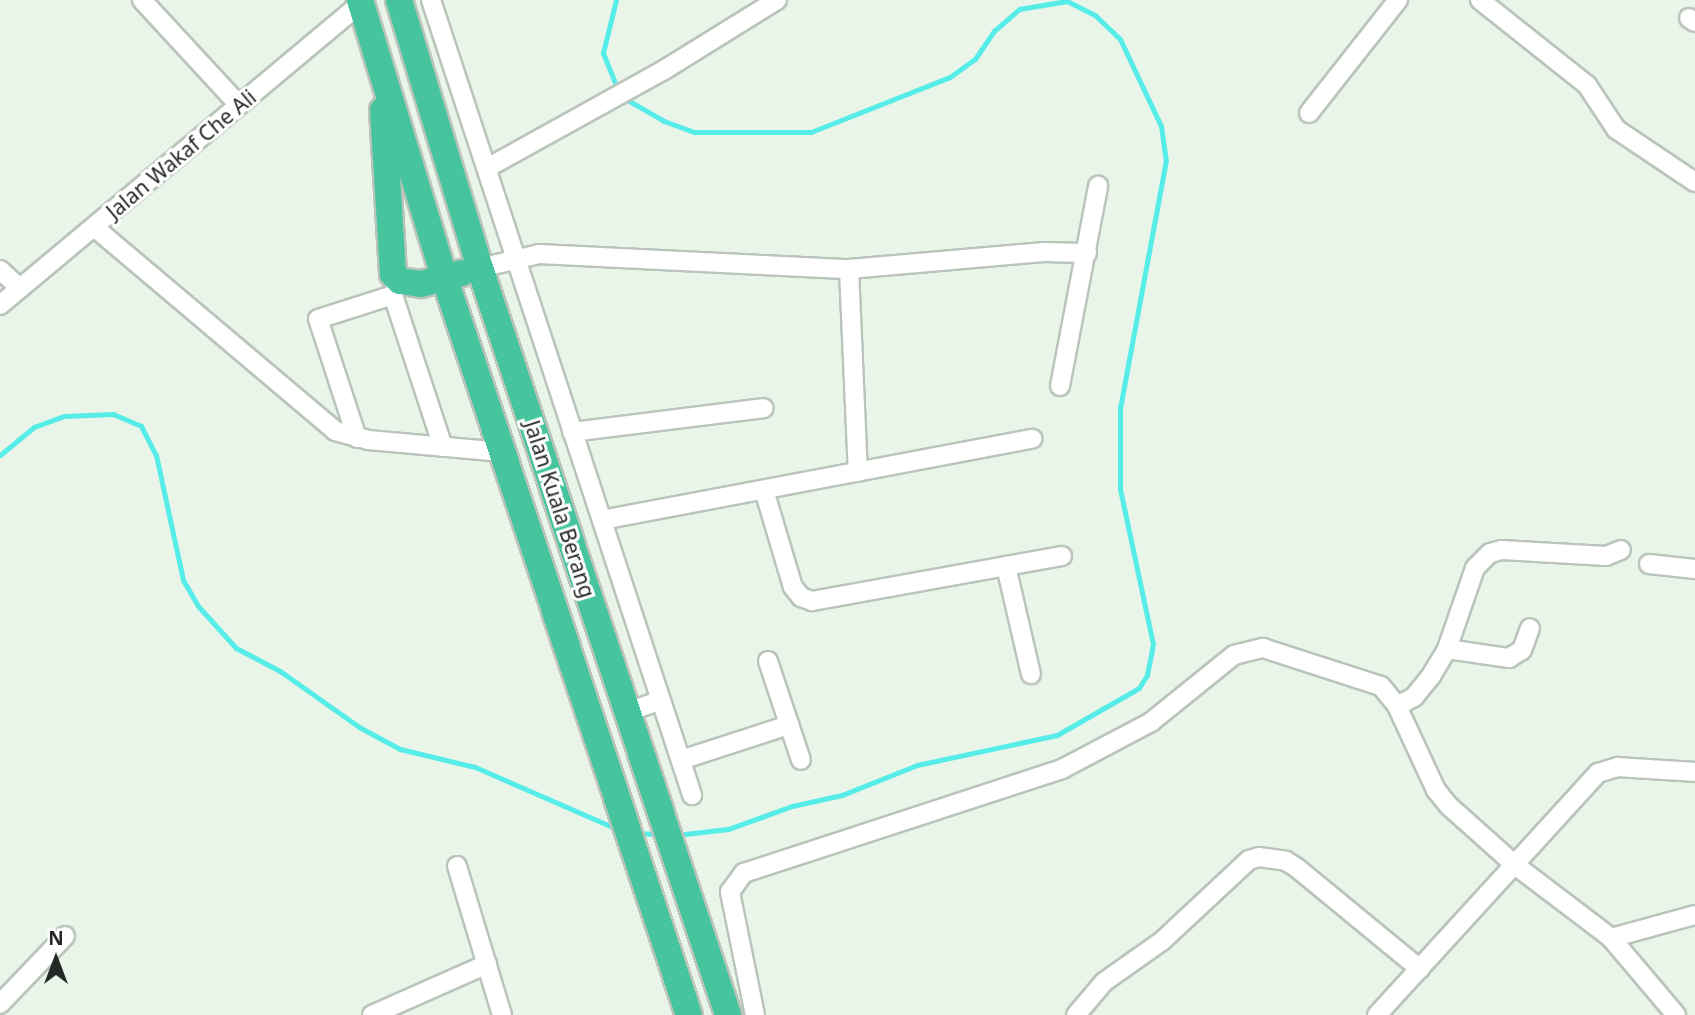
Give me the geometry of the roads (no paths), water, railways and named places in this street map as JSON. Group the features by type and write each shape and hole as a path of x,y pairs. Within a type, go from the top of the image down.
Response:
{"highway":[{"name":"Jalan Kuala Berang","path":"399,0 480,268 728,1015"},
{"name":"Jalan Kuala Berang","path":"361,2 445,279 689,1015"},
{"path":"382,70 390,260 397,288 445,279 480,268"}],"street":[{"path":"142,0 239,106"},
{"path":"431,0 692,795"},
{"path":"487,168 664,70 777,0"},
{"path":"1309,113 1398,0"},
{"path":"1480,0 1587,85 1616,130 1695,182"},
{"name":"Jalan Wakaf Che Ali","path":"0,305 361,2"},
{"path":"1060,386 1098,186"},
{"path":"94,227 322,421 357,438 502,452"},
{"path":"480,268 514,257 539,254 849,269 1044,252 1087,253"},
{"path":"849,269 858,472"},
{"path":"0,270 20,288"},
{"path":"357,438 318,319 397,288 443,447"},
{"path":"572,432 764,408"},
{"path":"602,520 1032,439"},
{"path":"764,489 793,587 801,597 830,601 1062,556"},
{"path":"1396,706 1422,690 1447,649 1475,568 1490,553 1502,550 1605,556 1621,550"},
{"path":"1649,564 1695,569"},
{"path":"1006,566 1031,674"},
{"path":"1447,649 1509,658 1522,650 1530,628"},
{"path":"755,1015 730,892 744,873 1098,753 1173,707 1234,655 1249,649 1263,648 1309,665 1351,673 1381,685 1396,706 1436,790 1515,865 1611,938 1676,1015"},
{"path":"768,661 801,760"},
{"path":"627,712 661,700"},
{"path":"681,760 789,724"},
{"path":"1377,1015 1607,768 1695,772"},
{"path":"1082,1013 1104,982 1173,932 1248,860 1259,857 1286,861 1297,868 1419,969"},
{"path":"457,866 502,1015"},
{"path":"1611,938 1695,915"},
{"path":"0,1004 65,936"},
{"path":"372,1015 487,964"}],"waterway":[{"path":"616,0 603,53 618,90"},
{"path":"624,98 664,121 695,132 811,132 950,77 975,59 994,31 1019,9 1067,1 1095,15 1120,39 1161,126 1166,160 1120,407 1120,489 1153,644 1147,675 1139,688 1057,735 917,765 842,795 792,806 728,829 676,835"},
{"path":"0,455 34,427 65,416 113,414 141,426 156,455 183,580 198,606 236,648 280,671 359,727 400,749 475,767 617,829"},
{"path":"637,833 659,834"}]}
